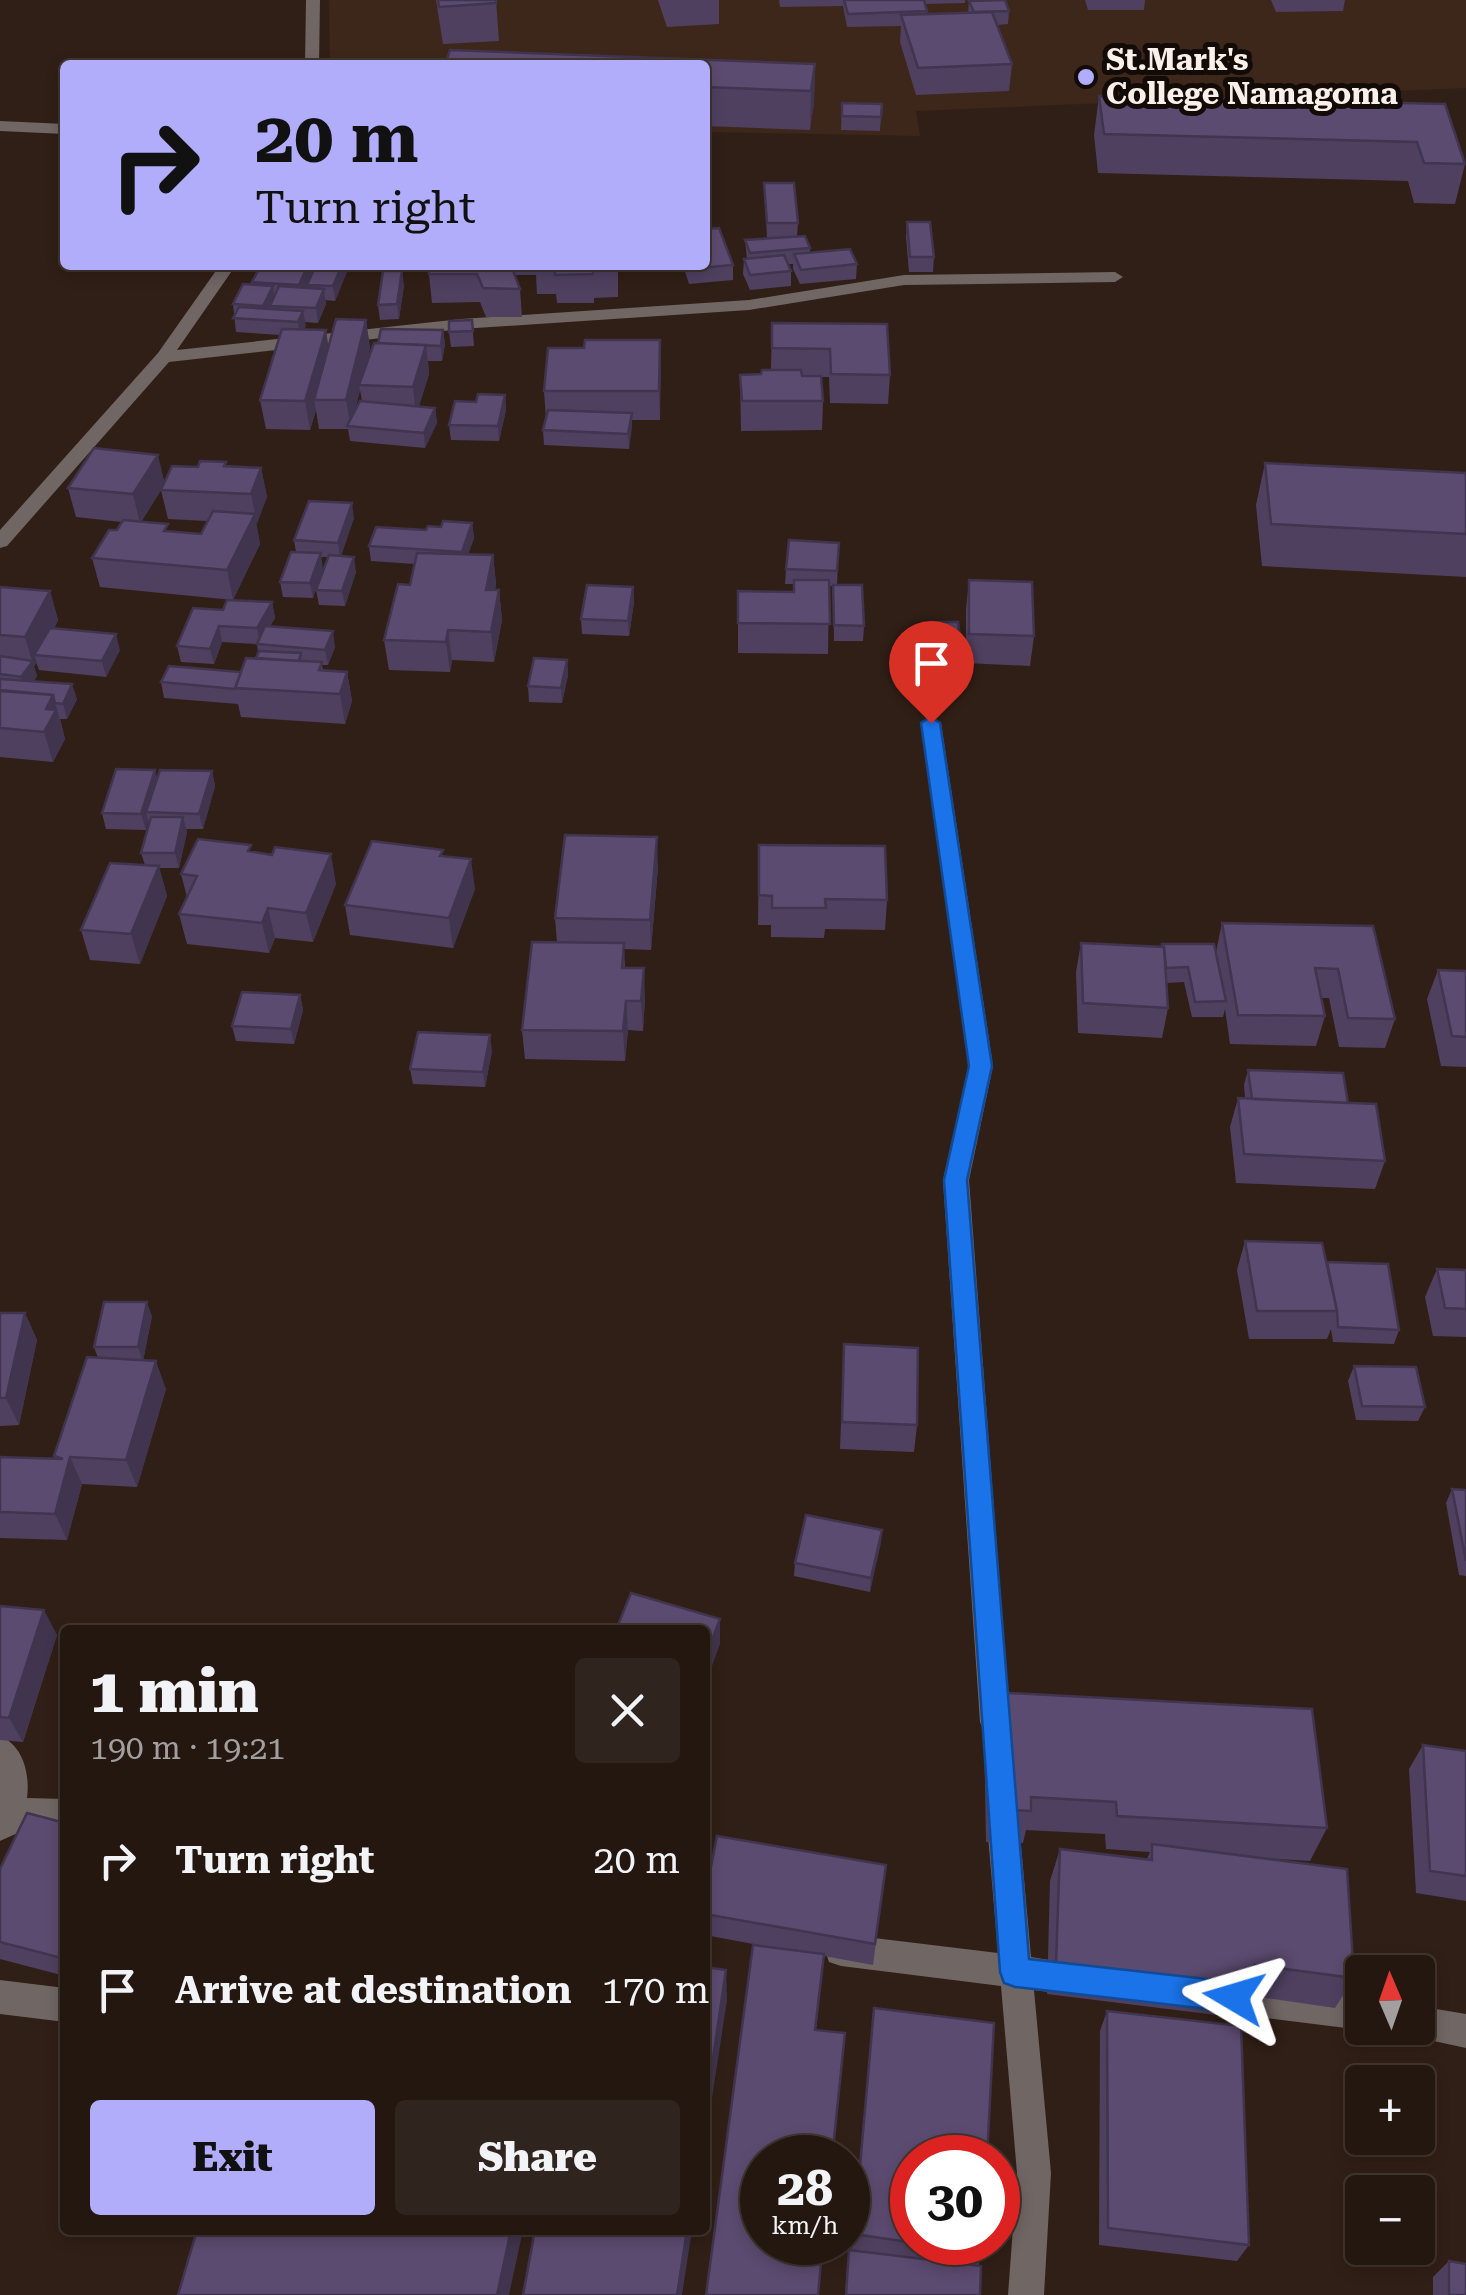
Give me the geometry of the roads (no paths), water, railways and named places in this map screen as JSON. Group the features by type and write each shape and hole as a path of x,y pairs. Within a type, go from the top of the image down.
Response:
{"street":[{"path":"312,60 313,0"},
{"path":"0,126 60,130"},
{"path":"0,542 164,357 225,270"},
{"path":"164,357 461,324 749,305 904,280 1115,277"},
{"path":"931,723 980,1066 956,1180 1015,1972 1034,2173 1026,2295"},
{"path":"0,1751 14,1776 4,1821 44,1810 60,1813"},
{"path":"803,1944 1112,1983"},
{"path":"1189,1992 1345,2011"},
{"path":"0,1997 60,2004"},
{"path":"1435,2025 1466,2031"}],"place":[{"name":"St.Mark's College Namagoma","path":"1086,77"}]}
